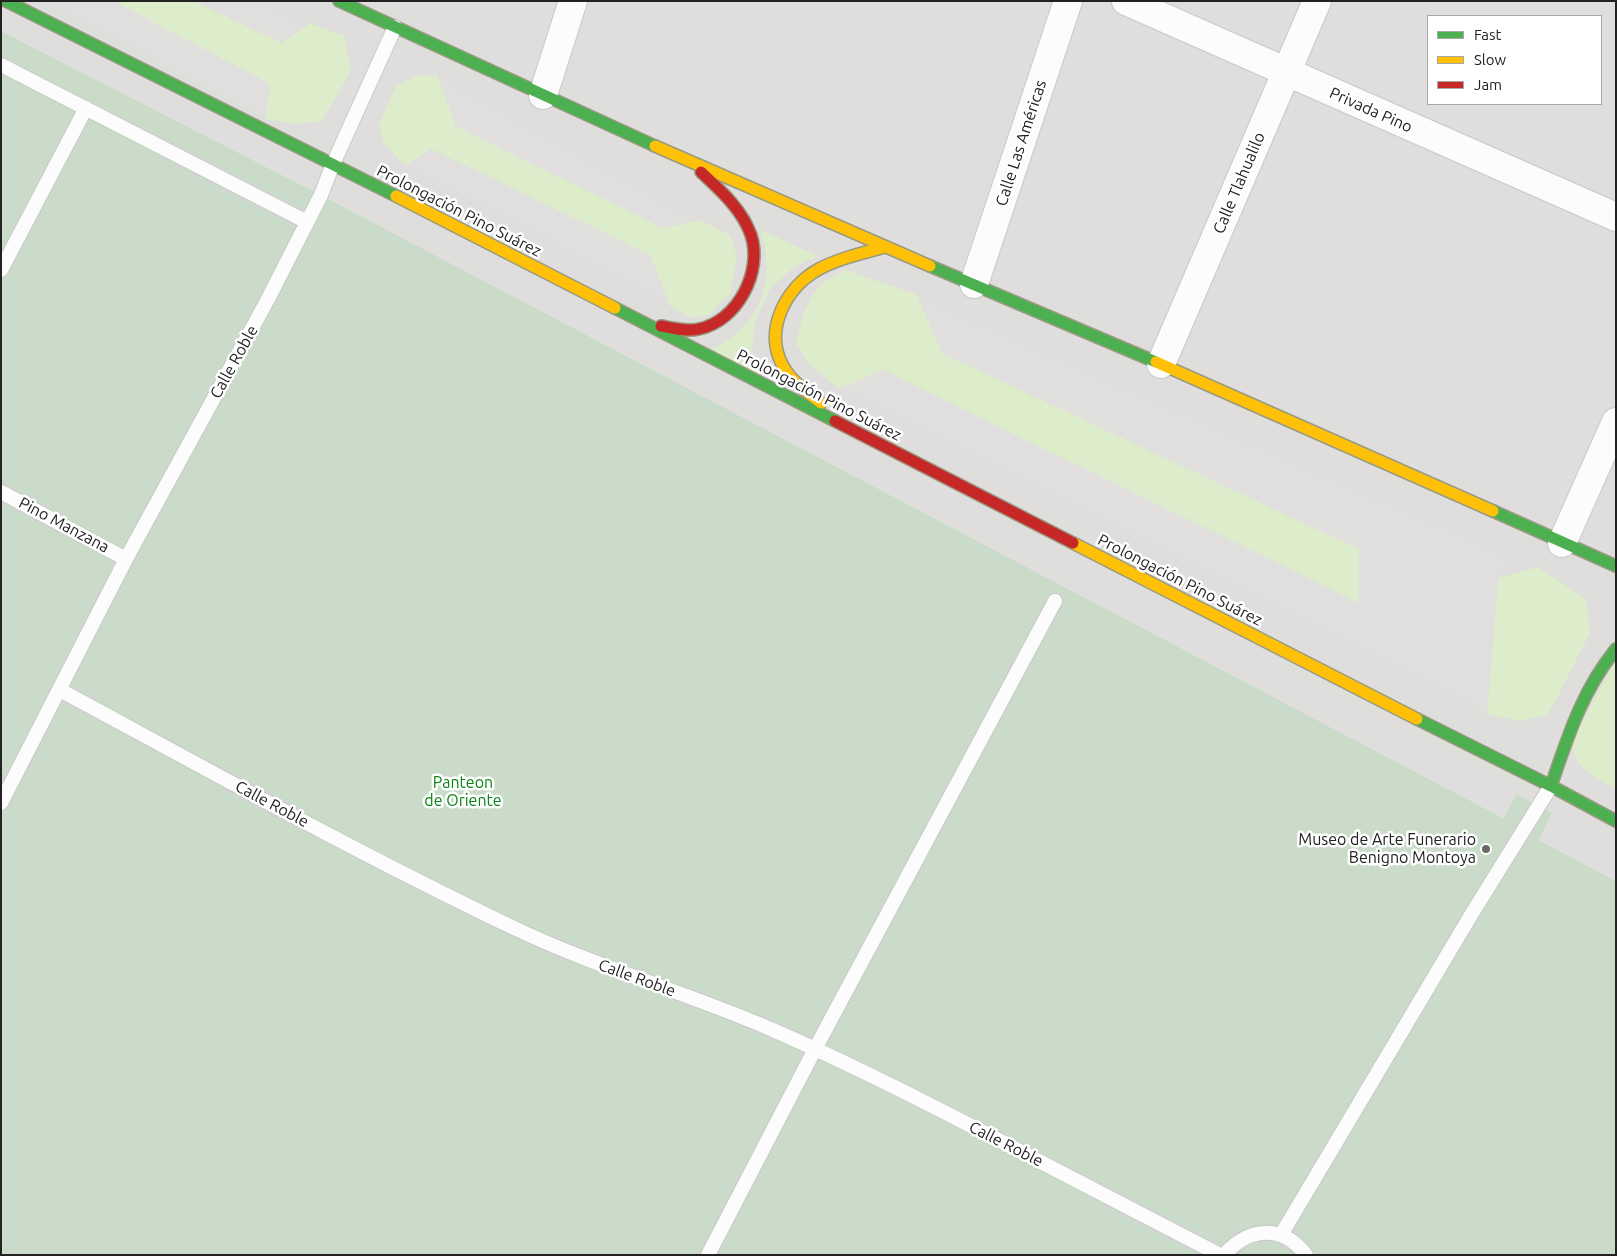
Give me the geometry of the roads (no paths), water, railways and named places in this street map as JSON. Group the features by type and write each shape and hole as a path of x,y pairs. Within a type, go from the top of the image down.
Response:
{"main road":[{"name":"Prolongación Pino Suárez","path":"6,1 333,164 1414,718 1551,786 1616,821"},
{"path":"339,1 688,161 1161,364 1616,566"},
{"path":"640,322 686,330 705,328 726,317 739,300 749,282 755,256 751,235 739,212 688,161"},
{"path":"861,435 798,384 782,365 775,346 776,325 782,305 795,288 818,270 848,257 885,247"},
{"path":"1551,786 1571,727 1592,680 1616,649"}],"street":[{"path":"543,95 574,1"},
{"name":"Calle Las Américas","path":"974,284 1068,1"},
{"name":"Privada Pino","path":"1126,1 1616,217"},
{"name":"Calle Tlahualilo","path":"1161,364 1317,1"},
{"path":"1562,542 1616,422"}],"lane":[{"name":"Calle Roble","path":"1,803 126,559 268,299 321,195 333,164 395,27"},
{"path":"1,65 307,222"},
{"path":"1,270 86,108"},
{"name":"Pino Manzana","path":"1,492 126,559"},
{"path":"708,1255 815,1049 1055,601"},
{"name":"Calle Roble","path":"60,690 379,860 518,930 594,962 678,992 771,1029 878,1078 1220,1255"},
{"path":"1282,1235 1471,916 1551,786"},
{"path":"1224,1255 1234,1244 1248,1236 1264,1233 1282,1235 1295,1242 1306,1255"}],"place":[{"name":"Museo de Arte Funerario Benigno Montoya","path":"1486,849"}],"park label":[{"name":"Panteon de Oriente","path":"463,792"}]}
